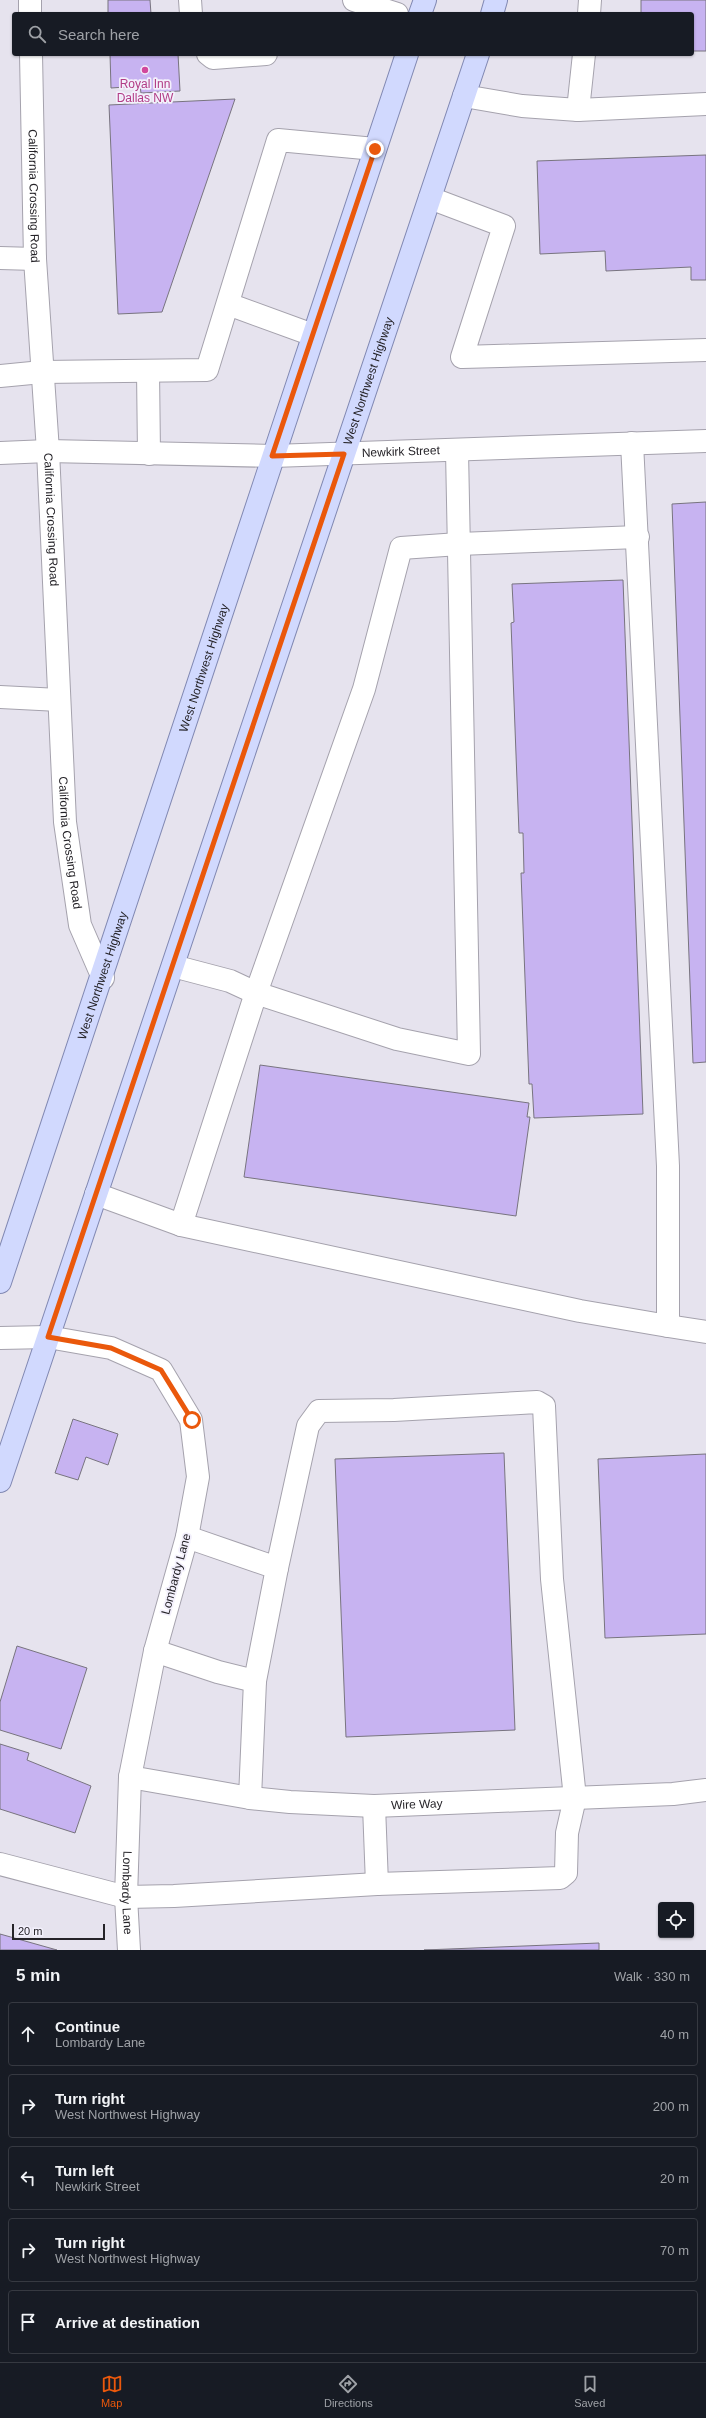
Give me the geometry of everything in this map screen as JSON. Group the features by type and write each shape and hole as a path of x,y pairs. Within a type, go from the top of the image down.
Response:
{"main road":[{"path":"421,12 425,0"},
{"path":"493,12 496,0"},
{"name":"West Northwest Highway","path":"0,1282 103,978 272,456 406,56"},
{"name":"West Northwest Highway","path":"0,1481 477,56"}],"street":[{"path":"30,0 30,12"},
{"path":"190,0 192,12"},
{"path":"344,12 353,0 391,12"},
{"path":"588,12 590,0"},
{"name":"California Crossing Road","path":"31,56 35,258 48,451 65,822 80,925 103,978"},
{"path":"210,56 213,58 240,56"},
{"path":"578,110 584,56"},
{"path":"464,96 522,106 578,110 706,104"},
{"path":"0,376 42,372 207,370 278,140 375,149"},
{"path":"430,198 504,226 462,357 706,350"},
{"path":"0,258 35,258"},
{"path":"228,304 313,335"},
{"path":"148,371 149,454"},
{"name":"Newkirk Street","path":"0,453 48,451 272,456 457,451 706,441"},
{"path":"632,443 638,537 668,1166 668,1326"},
{"path":"173,966 230,981 256,993 397,1040 469,1054 457,451"},
{"path":"181,1225 256,993 364,689 401,548 459,544 638,537"},
{"path":"0,697 59,700"},
{"path":"96,1194 181,1225 580,1311 706,1332"},
{"name":"Lombardy Lane","path":"0,1338 48,1337 111,1348 161,1370 192,1420 198,1478 187,1537 155,1651 130,1777 126,1896 129,1950"},
{"path":"0,1864 126,1896 174,1896 377,1884 560,1878 566,1873 567,1833 575,1798 552,1579 544,1406 537,1402 394,1410 319,1411 308,1426 277,1568 255,1681 250,1798"},
{"path":"187,1537 277,1568"},
{"path":"155,1651 218,1672 255,1681"},
{"name":"Wire Way","path":"130,1777 250,1798 290,1802 374,1806 575,1798 706,1790"},
{"path":"374,1806 377,1884"}],"building":[{"path":"108,0 150,0 151,12 108,12"},
{"path":"641,0 706,0 706,51 694,51 694,12 641,12"},
{"name":"Royal Inn Dallas NW","path":"110,56 178,56 180,91 141,93 140,86 111,88"},
{"path":"235,99 162,312 118,314 109,105"},
{"path":"706,155 706,280 691,280 691,267 606,271 605,251 540,254 537,161"},
{"path":"706,502 706,1062 693,1063 672,504"},
{"path":"623,580 643,1114 534,1118 532,1084 529,1084 521,873 524,873 523,833 519,833 511,623 514,622 512,584"},
{"path":"260,1065 529,1103 527,1117 530,1117 516,1216 244,1177"},
{"path":"73,1419 118,1434 108,1465 86,1457 78,1480 55,1473"},
{"path":"504,1453 515,1730 346,1737 335,1459"},
{"path":"706,1454 706,1634 605,1638 598,1459"},
{"path":"17,1646 87,1668 61,1749 0,1730 0,1702"},
{"path":"0,1744 29,1753 27,1760 91,1786 75,1833 0,1809"},
{"path":"0,1934 57,1950 0,1950"},
{"path":"599,1943 599,1950 424,1950"}],"place":[{"name":"Royal Inn Dallas NW","path":"145,70"}],"route":[{"path":"192,1420 161,1370 111,1348 48,1337 344,454 272,456 375,149"}]}
